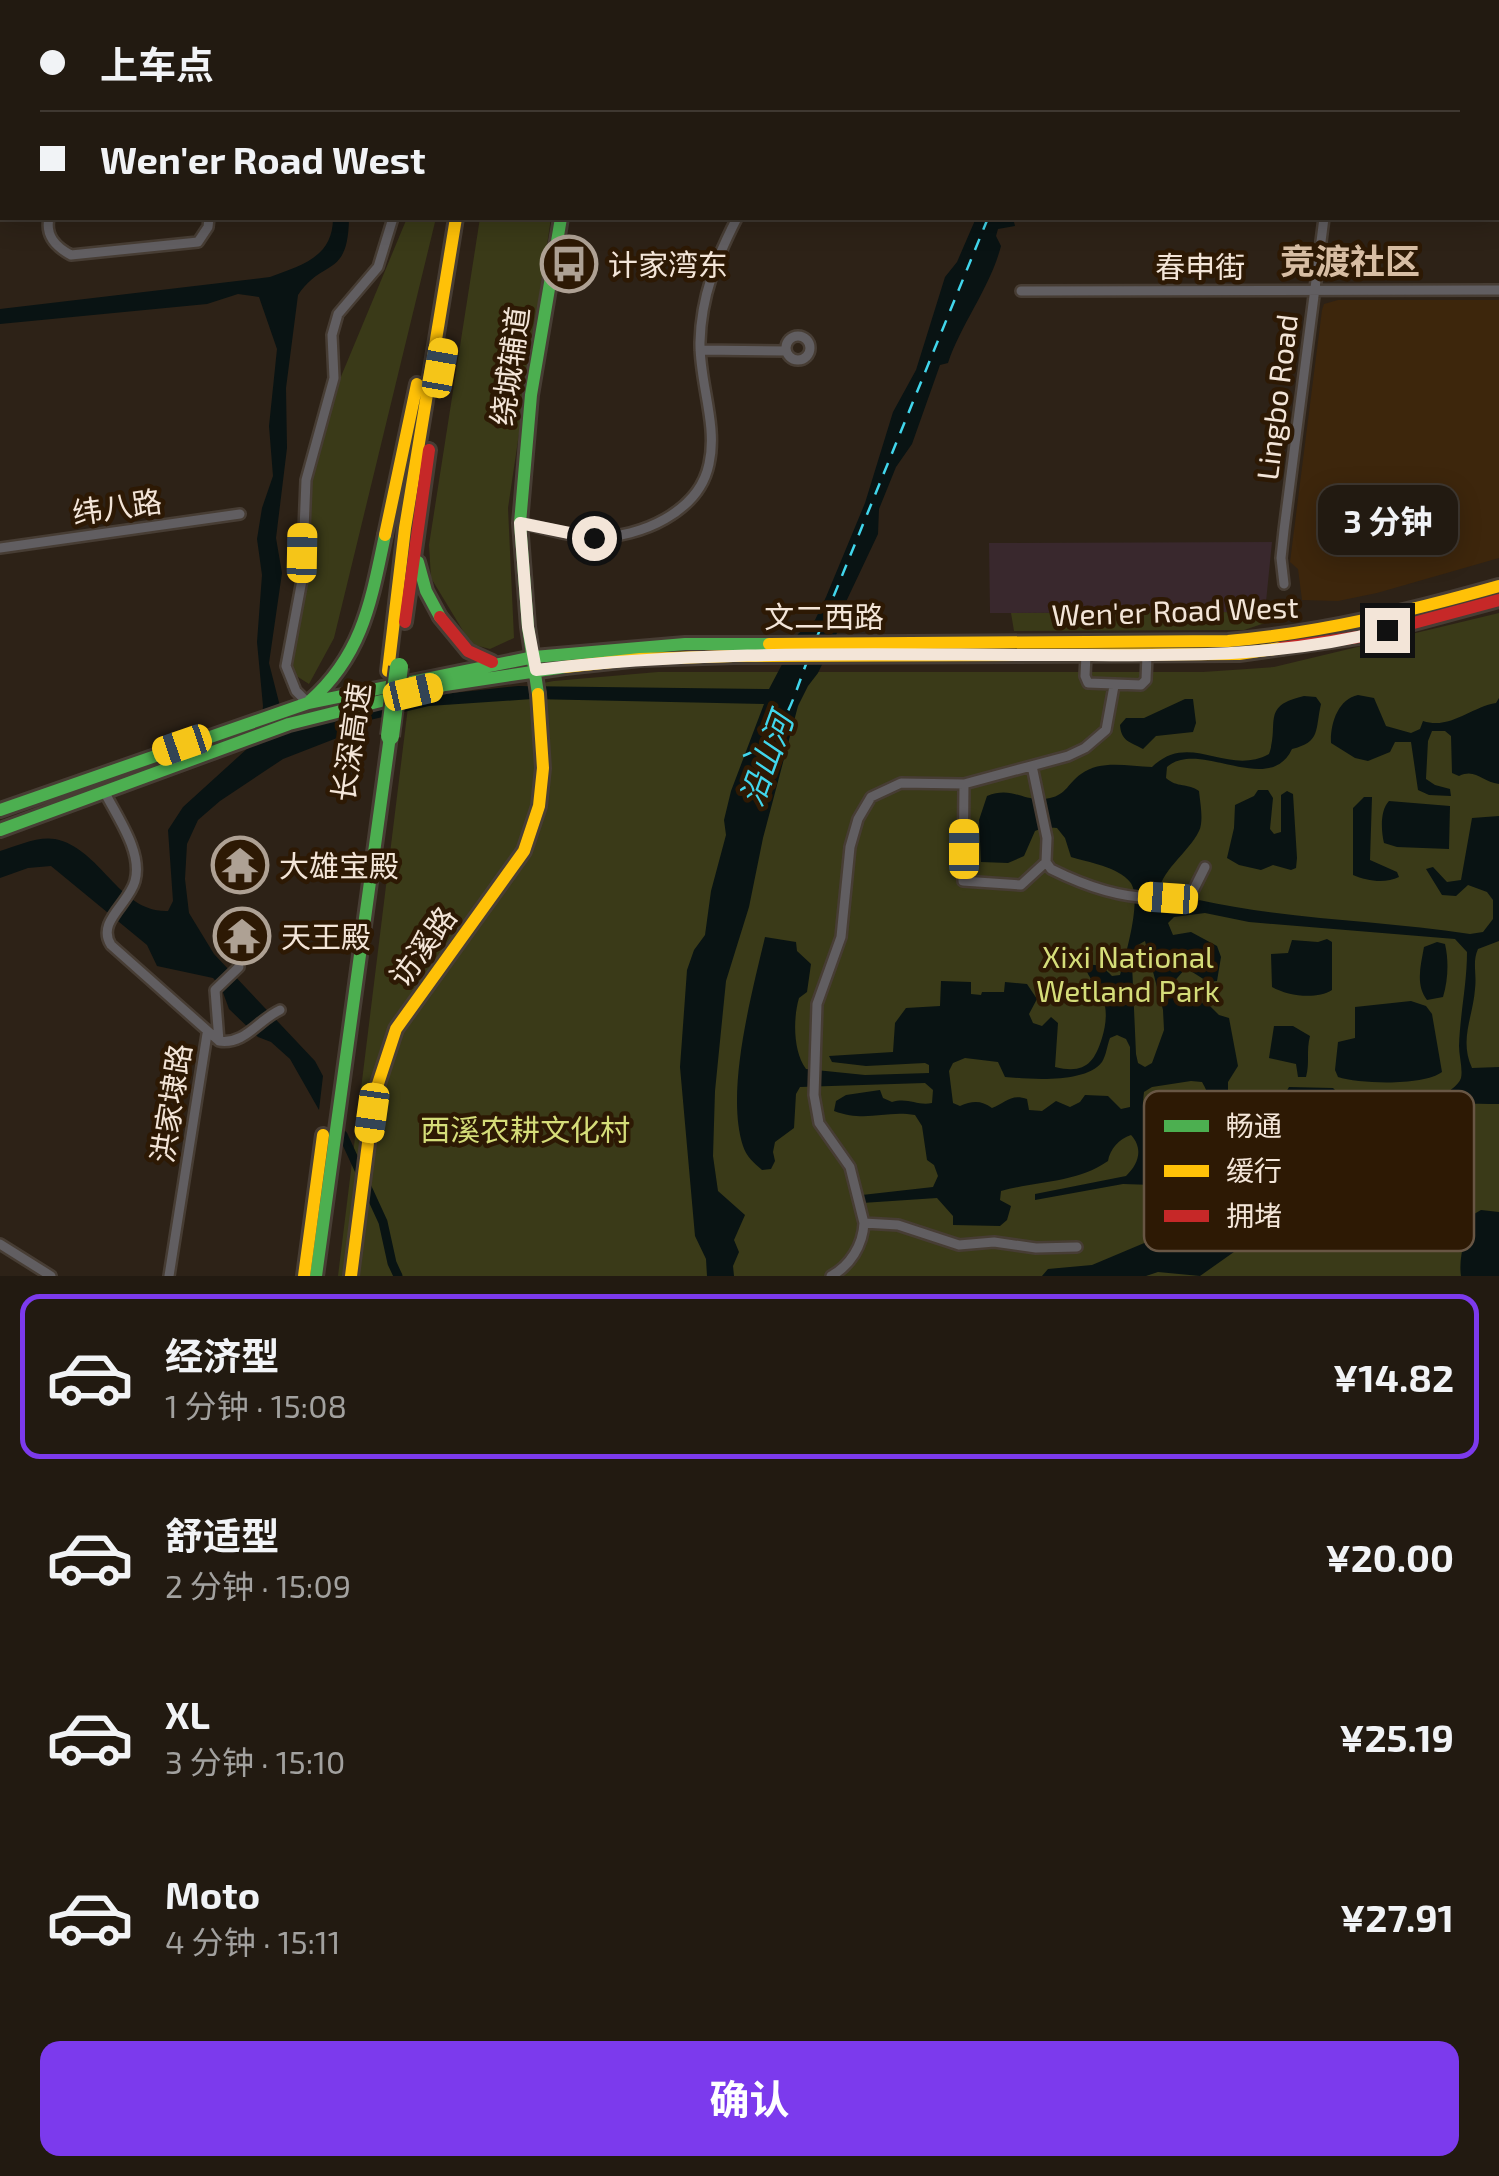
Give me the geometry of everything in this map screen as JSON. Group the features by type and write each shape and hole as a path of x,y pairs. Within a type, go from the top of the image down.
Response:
{"main road":[{"name":"长深高速","path":"316,1276 393,669 404,528 456,220"},
{"name":"长深高速","path":"393,669 467,220"},
{"name":"绕城辅道","path":"536,669 520,523 531,396 561,220"},
{"path":"286,717 332,685 348,664 366,618 443,282"},
{"path":"415,553 426,591 460,645 478,659 536,669"},
{"name":"Wen'er Road West","path":"905,650 1283,637 1372,621 1499,586"},
{"name":"Wen'er Road West","path":"905,650 1086,655 1284,650 1365,636 1499,600"},
{"name":"文二西路","path":"536,669 737,650 905,650"},
{"path":"308,703 500,664"},
{"path":"0,810 286,717 536,669"},
{"name":"访溪路","path":"351,1276 374,1096 396,1029 524,851 542,788 536,669"},
{"path":"0,830 245,731"},
{"name":"长深高速","path":"304,1276 384,737"}],"street":[{"path":"48,220 47,226 56,246 71,255 198,242 208,220"},
{"path":"308,703 296,691 286,666 302,580 306,480 334,378 332,335 338,314 378,266 392,220"},
{"path":"520,523 594,538 624,535 684,508 701,486 710,464 711,442 700,350 702,321 711,273 736,220"},
{"name":"Lingbo Road","path":"1284,584 1284,530 1324,220"},
{"name":"春申街","path":"1021,292 1499,290"},
{"path":"700,350 786,351"},
{"name":"纬八路","path":"0,548 240,514"},
{"path":"1086,655 1088,683 1114,686 1141,685 1146,680 1147,655"},
{"path":"830,1276 842,1269 859,1246 864,1223 850,1167 819,1124 814,1095 817,1004 841,937 850,847 865,806 871,797 901,783 964,784 1068,756 1102,736 1110,720 1114,686"},
{"path":"964,784 964,881 1020,885 1046,862 1047,838 1032,766"},
{"name":"洪家埭路","path":"104,791 137,863 130,894 105,931 111,945 207,1034 169,1276"},
{"path":"1046,862 1060,874 1110,893 1168,898 1192,891 1205,866"},
{"path":"218,1041 217,986 236,969"},
{"path":"207,1034 228,1042 247,1035 276,1012"},
{"path":"864,1223 898,1225 947,1243 1077,1247"},
{"path":"0,1244 52,1276"}],"shaded area":[{"path":"1338,300 1499,300 1499,558 1377,593 1338,601 1302,600 1298,569 1290,562 1322,310 1324,304"},
{"path":"1272,542 1266,602 1257,612 990,613 989,543"}],"green space":[{"path":"406,220 436,220 334,638 309,684 287,670 303,515 325,415"},
{"path":"480,220 551,220 508,508 514,638 490,649 471,644 431,578 429,545"},
{"path":"1274,607 1268,622 1244,630 1014,631 1011,613 1257,612"},
{"name":"Xixi National Wetland Park","path":"1499,613 1499,1276 338,1276 408,707 554,681 658,672 1203,672 1274,667"}],"water":[{"name":"沿山河","path":"333,220 349,220 348,237 339,259 298,295 286,388 287,448 276,538 282,573 269,663 284,722 518,686 769,689 798,634 815,620 826,597 865,503 893,412 916,370 945,277 957,262 975,220 1014,220 1015,226 998,229 996,236 1001,246 990,276 948,363 940,365 912,444 896,467 879,509 878,534 844,606 837,633 798,706 763,838 749,907 726,981 715,1091 713,1156 718,1191 745,1215 734,1240 739,1252 733,1266 734,1276 707,1276 706,1259 695,1236 680,1067 687,970 705,935 731,791 764,704 532,699 429,706 370,720 283,759 198,820 187,844 185,879 189,913 214,954 315,1061 323,1076 319,1110 290,1059 271,1042 258,1037 229,1009 213,978 157,966 147,945 51,866 28,868 0,878 0,851 34,840 55,839 85,854 136,902 168,911 173,901 168,830 183,807 249,747 261,726 257,642 262,575 257,539 273,476 269,426 277,349 259,297 238,294 207,304 0,324 0,309 270,277 314,258 332,231"},
{"path":"1358,695 1374,698 1386,726 1411,733 1420,729 1423,721 1442,723 1496,703 1499,698 1499,784 1475,774 1452,773 1451,736 1445,731 1432,731 1428,741 1426,779 1450,789 1451,796 1418,790 1411,742 1395,742 1390,752 1368,761 1331,743 1337,713 1345,702"},
{"path":"1304,696 1316,697 1321,704 1312,739 1292,749 1281,763 1251,769 1197,759 1181,760 1167,767 1166,778 1170,781 1199,791 1201,822 1194,840 1165,875 1160,905 1192,908 1199,900 1301,916 1470,934 1483,932 1493,919 1493,900 1487,892 1468,885 1456,896 1442,895 1426,869 1433,867 1447,882 1461,880 1472,818 1499,816 1499,941 1478,949 1476,954 1467,1048 1472,1068 1499,1067 1499,1104 1474,1104 1474,1091 1448,1091 1457,1084 1462,1071 1459,1046 1467,952 1455,939 1249,922 1205,913 1174,917 1168,923 1173,935 1191,932 1217,946 1221,957 1217,981 1208,982 1186,968 1170,986 1171,996 1179,1001 1207,1003 1219,1015 1229,1018 1238,1066 1228,1082 1228,1091 1206,1091 1202,1082 1191,1081 1144,1091 1144,1185 1123,1184 1035,1200 1035,1194 1126,1176 1138,1157 1131,1135 1119,1142 1108,1161 1083,1174 1001,1191 1000,1200 1011,1206 1007,1220 1000,1226 953,1225 953,1216 937,1198 862,1203 862,1195 933,1187 938,1176 927,1160 922,1126 915,1115 846,1114 834,1111 836,1101 846,1095 880,1090 883,1098 892,1102 932,1103 933,1090 925,1083 800,1087 794,1128 775,1142 771,1169 762,1170 751,1159 743,1146 737,1098 748,1013 765,937 796,942 797,951 811,964 807,992 799,998 795,1025 796,1044 806,1069 865,1075 929,1073 925,1063 866,1066 832,1062 829,1056 893,1052 895,1023 906,1008 940,1006 941,981 971,982 971,994 981,995 1004,992 1005,982 1027,984 1037,999 1029,1014 1033,1023 1042,1026 1051,1017 1058,1023 1055,1067 1081,1068 1095,1054 1106,1018 1102,996 1086,970 1089,965 1096,965 1112,976 1120,975 1132,927 1134,890 1118,872 1071,857 1057,828 1035,831 1024,856 1008,863 981,862 979,820 987,796 1005,793 1050,798 1089,769 1107,765 1152,767 1180,753 1253,760 1269,754 1274,717 1282,705","holes":["1145,941 1163,1010 1164,1030 1152,1063 1145,1067 1138,1063 1136,1054 1132,964 1138,945","1117,1035 1126,1039 1130,1047 1130,1107 1121,1109 1108,1096 1085,1095 1070,1107 1056,1101 1042,1111 1029,1110 1027,1099 1021,1097 992,1108 980,1103 953,1103 949,1071 953,1063 965,1058 998,1062 1005,1077 1070,1077 1102,1062 1110,1038"]},
{"path":"1193,699 1193,732 1156,736 1143,749 1122,735 1120,725 1126,718 1144,718"},
{"path":"1258,790 1268,790 1273,798 1270,829 1274,834 1281,832 1281,795 1287,791 1293,794 1296,868 1273,865 1261,870 1227,858 1235,805"},
{"path":"1364,797 1372,797 1370,860 1397,872 1399,877 1376,881 1353,875 1353,808"},
{"path":"1389,801 1450,806 1449,849 1384,843 1383,815"},
{"path":"1292,940 1332,942 1332,990 1302,996 1272,987 1271,954 1288,953"},
{"path":"1437,942 1445,944 1446,984 1443,997 1427,1000 1420,981 1424,947"},
{"path":"1411,1001 1426,1006 1432,1014 1442,1072 1421,1080 1392,1082 1338,1077 1338,1042 1355,1038 1355,1007"},
{"path":"1274,1026 1293,1026 1310,1036 1306,1077 1298,1077 1296,1064 1269,1058"},
{"path":"1289,1087 1336,1091 1287,1091"},
{"path":"1481,1210 1499,1212 1499,1276 1461,1276 1463,1251 1474,1251 1474,1214"},
{"path":"1144,1243 1144,1251 1235,1251 1200,1276 1158,1272 1146,1276 1042,1276 1048,1269 1092,1265"}],"waterway":[{"path":"343,1135 383,1222 398,1276"}],"ferry route":[{"path":"817,637 987,220"},
{"path":"743,756 757,749 778,728 808,659"}],"traffic: fast":[{"path":"538,694 520,523 531,395 561,220"},
{"path":"310,701 342,665 353,645 369,604 385,535"},
{"path":"418,562 426,591 440,617"},
{"path":"0,810 308,703 534,657 685,644 769,644"},
{"path":"390,736 399,667"},
{"path":"0,830 289,724 445,685 565,667"},
{"path":"316,1276 390,736"}],"traffic: slow":[{"path":"388,671 405,528 456,220"},
{"path":"385,535 417,384"},
{"path":"769,644 1228,641 1365,620 1499,586"},
{"path":"565,667 640,659 734,656 1239,654 1281,648"},
{"path":"351,1276 374,1096 396,1029 524,851 539,806 543,768 538,694"},
{"path":"304,1276 323,1135"}],"traffic: jam":[{"path":"405,622 429,450"},
{"path":"1281,648 1365,636 1499,600"},
{"path":"440,617 468,651 492,662"}],"place":[{"name":"计家湾东","path":"569,264"},
{"name":"大雄宝殿","path":"240,865"},
{"name":"天王殿","path":"242,936"}],"district":[{"name":"竞渡社区","path":"1350,260"}],"route":[{"path":"594,538 520,523 528,627 536,670 593,662 734,656 1239,654 1284,650 1387,630"}],"park label":[{"name":"西溪农耕文化村","path":"525,1129"}]}
